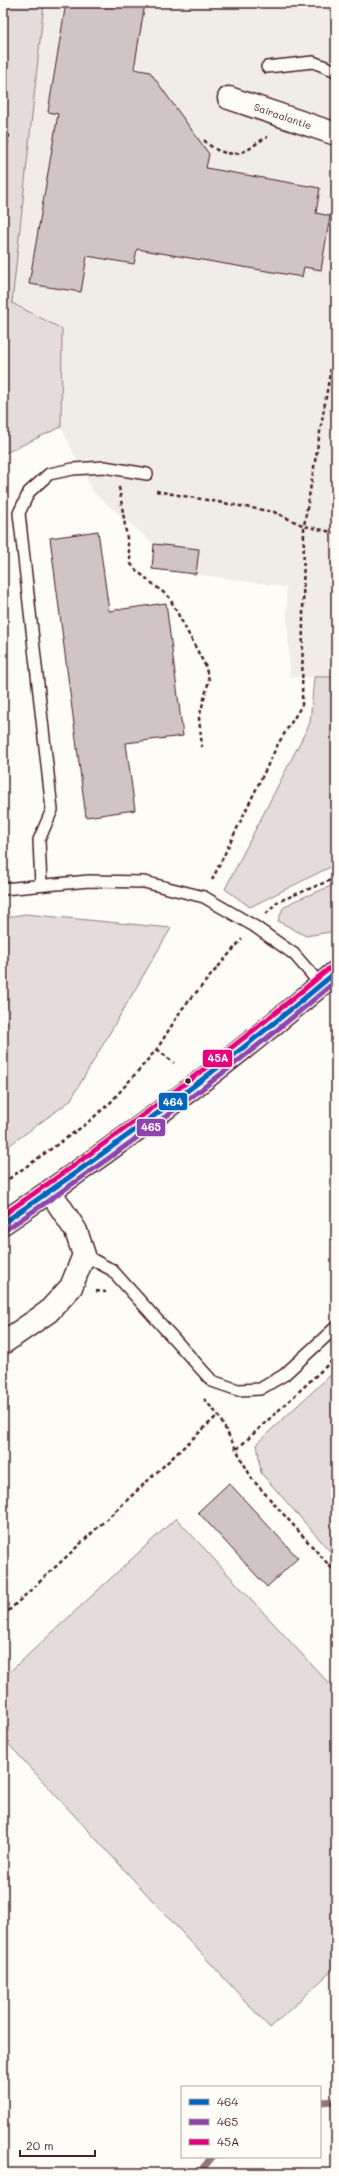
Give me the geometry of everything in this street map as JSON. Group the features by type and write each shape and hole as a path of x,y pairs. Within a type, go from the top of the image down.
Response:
{"main road":[{"name":"Sairaalantie","path":"229,98 336,134"},
{"path":"3,1223 50,1191 192,1088 328,979"},
{"path":"3,1343 48,1312 71,1287 84,1256 76,1231 50,1191"}],"lane":[{"path":"267,67 314,62 336,72"},
{"path":"41,885 38,840 52,810 19,513 29,492 49,474 73,469 104,467 147,474"},
{"path":"3,888 89,881 144,882 204,897 254,926 328,979"},
{"path":"84,1256 112,1270 212,1381 238,1390 260,1389 284,1375 336,1327"}],"path":[{"path":"3,131 9,134 3,168"},
{"path":"204,140 218,152 230,154 248,149 264,138 273,135"},
{"path":"204,897 278,744 302,705 304,526 336,338"},
{"path":"120,470 119,491 131,564 137,571 169,596 205,665 210,680 199,718 202,747"},
{"path":"119,491 125,490"},
{"path":"152,490 274,512 304,526 336,532"},
{"path":"3,1183 86,1124 111,1102 157,1049 186,1004 277,902 336,878"},
{"path":"157,1049 174,1063"},
{"path":"71,1287 108,1292"},
{"path":"236,1449 336,1357"},
{"path":"202,1397 218,1414 252,1479 336,1573"},
{"path":"3,1616 218,1414"}],"shaded area":[{"path":"3,3 44,3 12,303 62,329 61,427 3,454"},
{"path":"44,3 336,3 336,677 290,677 286,587 196,574 199,549 154,544 93,492 61,427 62,329 12,303"},
{"path":"314,677 336,677 336,864 250,907 225,889 310,723"},
{"path":"336,884 336,931 306,936 278,921 283,908 294,901"},
{"path":"25,914 171,928 70,1101 3,1150 3,918"},
{"path":"336,1370 336,1558 261,1473 257,1443"},
{"path":"176,1518 336,1691 336,1967 270,2028 3,1738 3,1678"}],"building":[{"path":"66,3 145,3 134,69 150,72 209,154 206,168 320,188 316,213 330,216 321,270 304,267 302,277 137,249 134,264 87,256 81,292 29,284 58,114 48,112"},
{"path":"98,531 109,611 166,603 183,736 126,743 135,810 86,817 50,538"},
{"path":"154,544 199,549 196,574 152,569"},
{"path":"229,1483 298,1558 267,1587 198,1512"}],"waterway":[{"path":"321,2102 336,2101"},
{"path":"199,2173 211,2158"}],"transit line":[{"name":"45A","path":"3,1215 88,1156 170,1095 211,1064 331,967"},
{"name":"464","path":"3,1223 131,1133 255,1038 336,972"},
{"name":"465","path":"7,1229 175,1110 336,981"}]}
